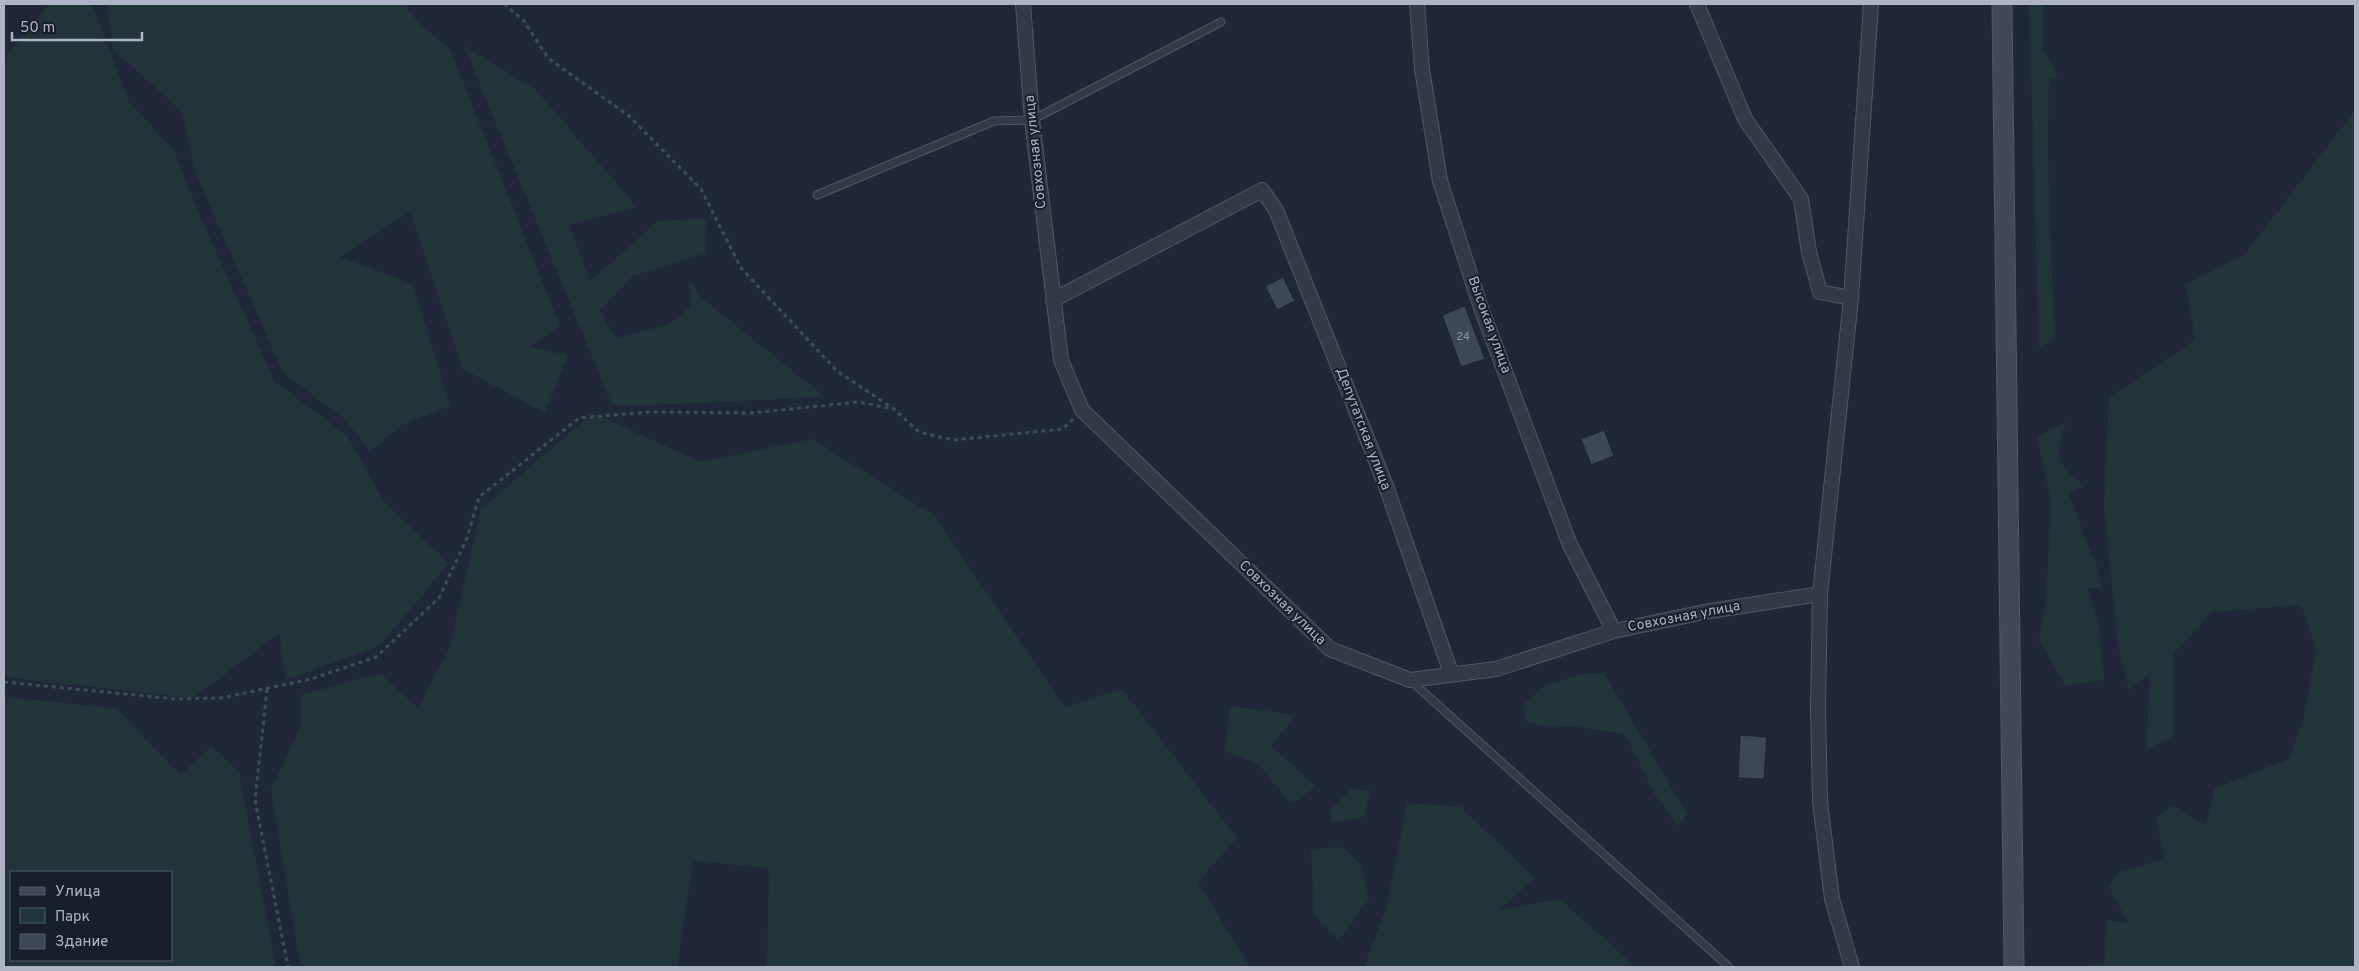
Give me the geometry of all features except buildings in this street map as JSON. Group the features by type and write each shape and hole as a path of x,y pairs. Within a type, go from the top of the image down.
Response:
{"street":[{"name":"Совхозная улица","path":"1023,4 1032,120 1061,360 1082,410 1330,649 1410,680 1451,673 1496,669 1614,631 1704,612 1820,594"},
{"name":"Высокая улица","path":"1417,4 1422,68 1440,181 1482,308 1570,545 1614,631"},
{"path":"1697,4 1744,119 1801,199 1809,252 1820,292 1852,298"},
{"path":"1852,967 1832,899 1820,802 1818,708 1820,594 1852,298 1871,4"},
{"path":"2002,4 2014,967"},
{"name":"Депутатская улица","path":"1054,300 1262,190 1276,210 1386,486 1451,673"}],"lane":[{"path":"817,195 994,121 1032,120 1221,22"},
{"path":"1410,680 1728,967"}],"path":[{"path":"504,4 524,21 548,58 629,116 701,189 741,268 836,371 894,409 919,432 953,440 1064,429 1082,410"},
{"path":"4,682 176,699 221,698 311,679 376,657 439,598 466,538 479,497 579,418 649,412 751,413 858,402 894,409"},
{"path":"267,689 255,800 288,967"}],"green space":[{"path":"49,4 92,4 130,104 173,149 203,223 275,382 347,435 384,502 449,563 381,645 286,680 279,634 193,698 4,677 4,60"},
{"path":"107,4 405,4 417,21 450,49 560,326 528,347 568,355 545,413 463,369 410,211 340,257 413,284 450,406 401,425 370,452 344,418 283,373 195,172 182,111 113,50"},
{"path":"2029,4 2043,4 2043,52 2051,61 2058,78 2049,80 2048,112 2049,210 2055,339 2039,349"},
{"path":"464,46 536,90 637,207 569,225 590,281 658,221 707,218 705,254 633,276 600,311 616,338 669,324 691,306 689,279 702,298 825,397 631,406 612,405"},
{"path":"2355,110 2355,967 2090,967 2090,964 2104,963 2107,920 2128,923 2108,885 2120,872 2165,859 2156,818 2171,805 2206,825 2215,788 2289,759 2304,718 2316,648 2301,605 2212,612 2173,654 2174,736 2146,750 2150,674 2129,690 2118,646 2104,506 2109,397 2195,340 2186,284 2245,254"},
{"path":"593,413 701,462 812,439 935,516 1065,708 1122,689 1237,838 1198,882 1250,967 767,967 769,868 693,861 677,967 301,967 271,790 301,725 301,695 380,673 418,708 450,647 481,509"},
{"path":"2066,422 2059,458 2067,470 2084,486 2069,493 2097,566 2102,589 2088,588 2099,626 2104,680 2066,686 2039,641 2046,603 2051,501 2037,437"},
{"path":"1585,673 1605,674 1687,814 1678,827 1655,795 1625,734 1578,727 1542,726 1526,721 1523,704 1547,685"},
{"path":"4,697 116,708 181,775 211,746 239,773 276,967 4,967"},
{"path":"1230,706 1296,715 1272,746 1316,787 1290,804 1259,764 1225,751"},
{"path":"1351,789 1371,791 1364,817 1331,823 1331,808"},
{"path":"1407,803 1461,807 1535,878 1499,910 1560,899 1636,967 1364,967 1387,905"},
{"path":"1343,847 1361,865 1369,899 1339,940 1314,915 1311,849"}]}
